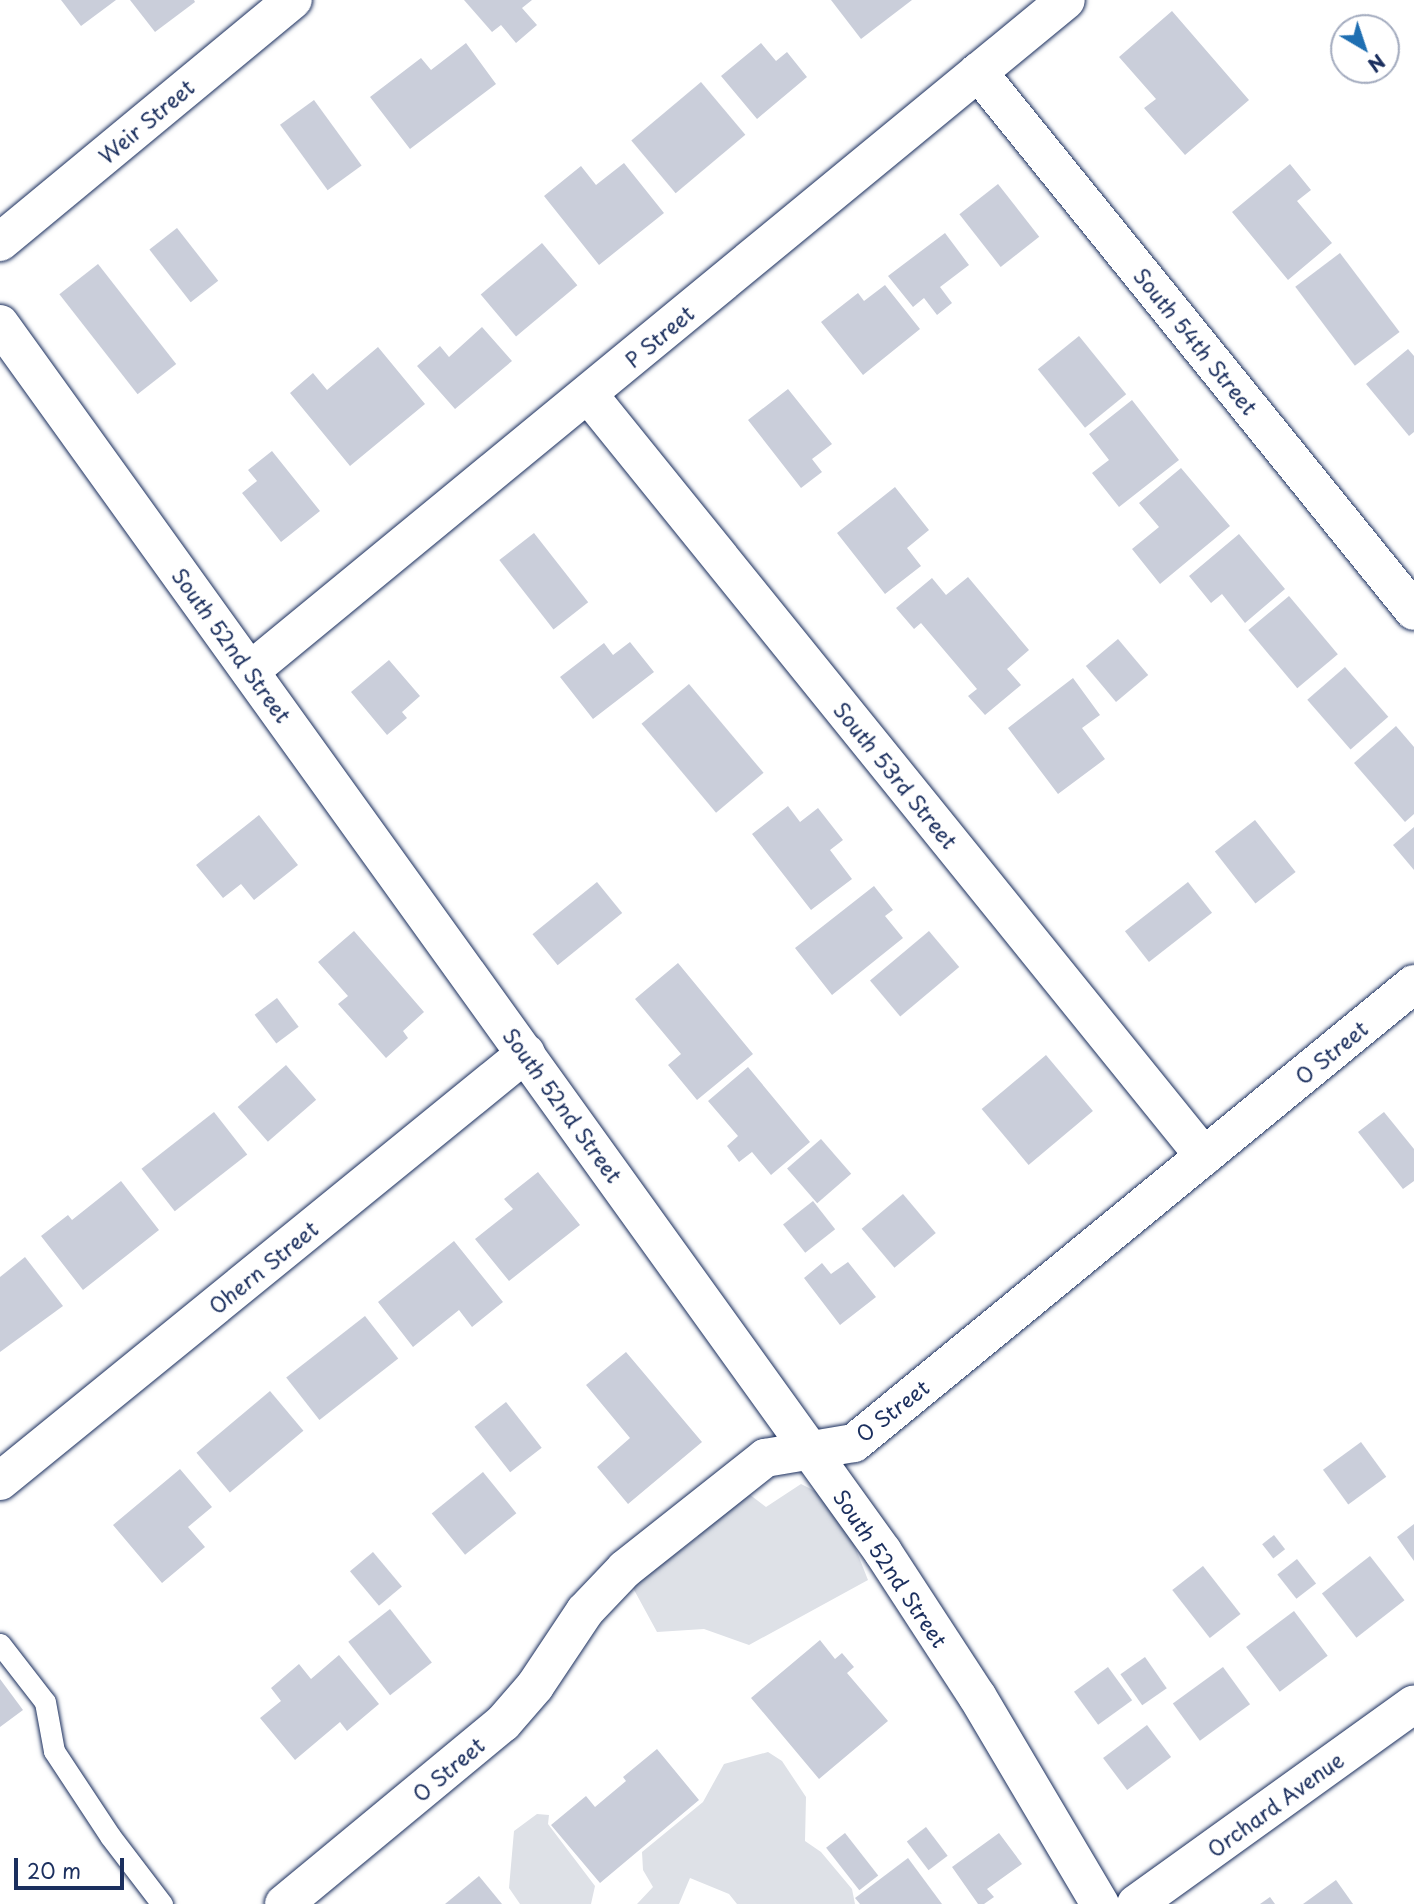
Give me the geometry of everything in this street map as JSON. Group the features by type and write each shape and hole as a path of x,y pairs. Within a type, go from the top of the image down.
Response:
{"street":[{"name":"Weir Street","path":"0,242 293,0"},
{"name":"P Street","path":"250,671 1066,0"},
{"name":"South 54th Street","path":"978,72 1414,611"},
{"name":"South 52nd Street","path":"0,324 883,1552 977,1696 1100,1904"},
{"name":"South 53rd Street","path":"588,394 1204,1156"},
{"name":"O Street","path":"284,1904 503,1723 535,1686 585,1611 625,1569 765,1458 854,1443 1414,984"},
{"name":"Ohern Street","path":"0,1481 526,1053"},
{"name":"Orchard Avenue","path":"1136,1904 1414,1704"}],"lane":[{"path":"0,1644 45,1702 54,1751 110,1836 162,1904"}],"shaded area":[{"path":"801,1484 821,1494 849,1532 868,1580 749,1645 704,1629 657,1632 627,1577 650,1552 669,1559 698,1537 699,1519 749,1494 766,1507"},
{"path":"768,1752 782,1761 806,1797 805,1841 821,1852 852,1889 855,1904 737,1904 729,1894 690,1878 679,1904 637,1904 653,1887 643,1870 642,1852 703,1802 724,1764"},
{"path":"537,1814 549,1815 548,1824 595,1886 591,1904 520,1904 509,1888 514,1831"}],"building":[{"path":"61,0 116,0 81,26"},
{"path":"130,0 194,0 195,2 155,32"},
{"path":"464,0 532,0 522,8 537,25 516,43 501,25 492,32"},
{"path":"831,0 912,0 861,39"},
{"path":"1172,11 1249,100 1185,155 1144,108 1156,99 1119,57"},
{"path":"466,43 496,84 410,149 370,97 421,58 431,70"},
{"path":"761,43 776,61 787,52 807,77 757,119 721,76"},
{"path":"701,82 745,135 676,193 631,140"},
{"path":"314,100 362,166 328,190 280,125"},
{"path":"624,163 664,213 599,265 544,196 581,166 596,185"},
{"path":"1290,164 1311,190 1297,201 1332,243 1288,280 1232,212"},
{"path":"998,184 1039,237 1001,267 959,214"},
{"path":"177,228 218,281 191,302 149,250"},
{"path":"945,233 969,265 940,287 952,303 937,315 924,298 913,307 888,276"},
{"path":"542,243 577,285 516,337 481,294"},
{"path":"1340,253 1400,332 1355,366 1295,287"},
{"path":"98,264 176,364 138,394 59,294"},
{"path":"885,285 920,329 863,375 821,322 858,293 864,301"},
{"path":"482,327 512,361 455,409 417,366 440,346 449,357"},
{"path":"1079,336 1126,394 1085,428 1038,369"},
{"path":"378,347 425,404 350,466 290,393 313,373 327,390"},
{"path":"1408,349 1414,356 1414,432 1409,436 1366,384"},
{"path":"788,389 832,444 812,459 822,472 801,488 748,420"},
{"path":"1132,400 1179,460 1119,507 1092,473 1109,460 1089,434"},
{"path":"272,451 320,511 281,542 242,493 257,481 248,470"},
{"path":"1181,468 1230,526 1160,584 1132,549 1159,527 1139,503"},
{"path":"895,487 929,530 907,548 921,566 885,594 837,533"},
{"path":"534,533 588,602 554,629 499,560"},
{"path":"1239,534 1285,589 1245,623 1222,594 1211,603 1189,576"},
{"path":"968,577 1029,650 1007,669 1021,685 985,715 968,696 977,689 921,623 914,629 896,608 932,578 946,595"},
{"path":"1289,596 1338,654 1297,688 1248,630"},
{"path":"1118,639 1148,675 1116,702 1086,666"},
{"path":"630,642 654,672 593,719 560,677 604,643 613,655"},
{"path":"389,660 420,696 402,712 407,718 387,735 351,692"},
{"path":"1345,667 1388,717 1351,750 1307,700"},
{"path":"1073,678 1100,715 1082,728 1105,759 1058,794 1008,728"},
{"path":"689,684 764,773 716,813 642,724"},
{"path":"1396,726 1414,747 1414,814 1405,822 1354,763"},
{"path":"788,806 800,822 818,808 843,840 830,850 852,879 811,910 752,834"},
{"path":"259,815 298,865 254,900 241,884 223,898 196,865"},
{"path":"1255,820 1296,872 1255,903 1215,851"},
{"path":"1414,827 1414,870 1393,845"},
{"path":"597,882 622,913 558,965 532,934"},
{"path":"1188,882 1212,913 1149,962 1125,931"},
{"path":"874,886 893,910 885,916 903,938 832,995 795,948"},
{"path":"354,931 424,1012 403,1031 408,1038 386,1058 338,1004 348,996 318,962"},
{"path":"929,931 959,967 900,1016 870,980"},
{"path":"678,963 753,1054 697,1100 668,1065 681,1054 635,999"},
{"path":"277,998 299,1027 276,1044 255,1015"},
{"path":"1046,1055 1093,1111 1029,1165 982,1109"},
{"path":"286,1065 316,1100 268,1142 238,1107"},
{"path":"748,1067 810,1142 771,1175 752,1152 739,1162 727,1146 738,1136 708,1101"},
{"path":"214,1112 247,1155 175,1211 142,1169"},
{"path":"1384,1112 1414,1149 1414,1181 1403,1189 1358,1132"},
{"path":"821,1139 851,1174 817,1203 787,1169"},
{"path":"538,1172 580,1225 509,1281 475,1239 513,1209 504,1199"},
{"path":"121,1181 159,1230 83,1290 41,1236 68,1215 72,1220"},
{"path":"903,1194 936,1233 894,1268 862,1229"},
{"path":"813,1201 835,1229 805,1253 783,1224"},
{"path":"454,1241 503,1302 472,1327 459,1310 413,1347 378,1302"},
{"path":"25,1257 63,1306 0,1352 0,1277"},
{"path":"848,1262 876,1297 840,1325 804,1278 822,1263 831,1274"},
{"path":"365,1316 398,1359 319,1420 286,1378"},
{"path":"626,1352 702,1442 628,1504 597,1467 630,1438 586,1385"},
{"path":"270,1391 303,1431 230,1493 196,1453"},
{"path":"506,1402 542,1448 510,1472 474,1427"},
{"path":"1361,1442 1386,1477 1348,1504 1323,1470"},
{"path":"180,1469 212,1507 188,1527 205,1547 162,1583 113,1525"},
{"path":"483,1472 516,1513 465,1555 432,1514"},
{"path":"1414,1524 1414,1561 1397,1537"},
{"path":"1274,1535 1285,1549 1273,1558 1262,1544"},
{"path":"373,1552 402,1586 379,1606 350,1571"},
{"path":"1370,1556 1404,1600 1356,1638 1322,1594"},
{"path":"1297,1559 1316,1583 1296,1599 1277,1574"},
{"path":"1203,1566 1241,1614 1210,1638 1172,1590"},
{"path":"390,1609 432,1663 390,1695 348,1642"},
{"path":"1294,1611 1328,1656 1280,1692 1246,1647"},
{"path":"820,1640 835,1659 842,1653 854,1667 847,1673 888,1721 819,1779 751,1698"},
{"path":"339,1655 379,1704 347,1731 340,1722 295,1760 260,1718 281,1701 271,1688 299,1664 311,1679"},
{"path":"1145,1657 1167,1688 1142,1705 1120,1674"},
{"path":"1108,1667 1132,1700 1098,1725 1074,1692"},
{"path":"1223,1667 1250,1704 1200,1741 1173,1703"},
{"path":"0,1679 23,1710 0,1727"},
{"path":"1147,1725 1171,1757 1127,1790 1103,1758"},
{"path":"657,1749 699,1800 600,1883 551,1825 586,1796 595,1807 626,1781 623,1777"},
{"path":"926,1827 948,1856 928,1870 907,1841"},
{"path":"845,1833 878,1876 859,1890 826,1848"},
{"path":"999,1833 1022,1864 987,1889 994,1897 984,1904 978,1904 952,1867"},
{"path":"908,1858 942,1904 860,1904 855,1898"},
{"path":"479,1876 502,1904 445,1904"},
{"path":"1336,1880 1353,1904 1303,1904"},
{"path":"1270,1897 1275,1904 1260,1904"}]}
